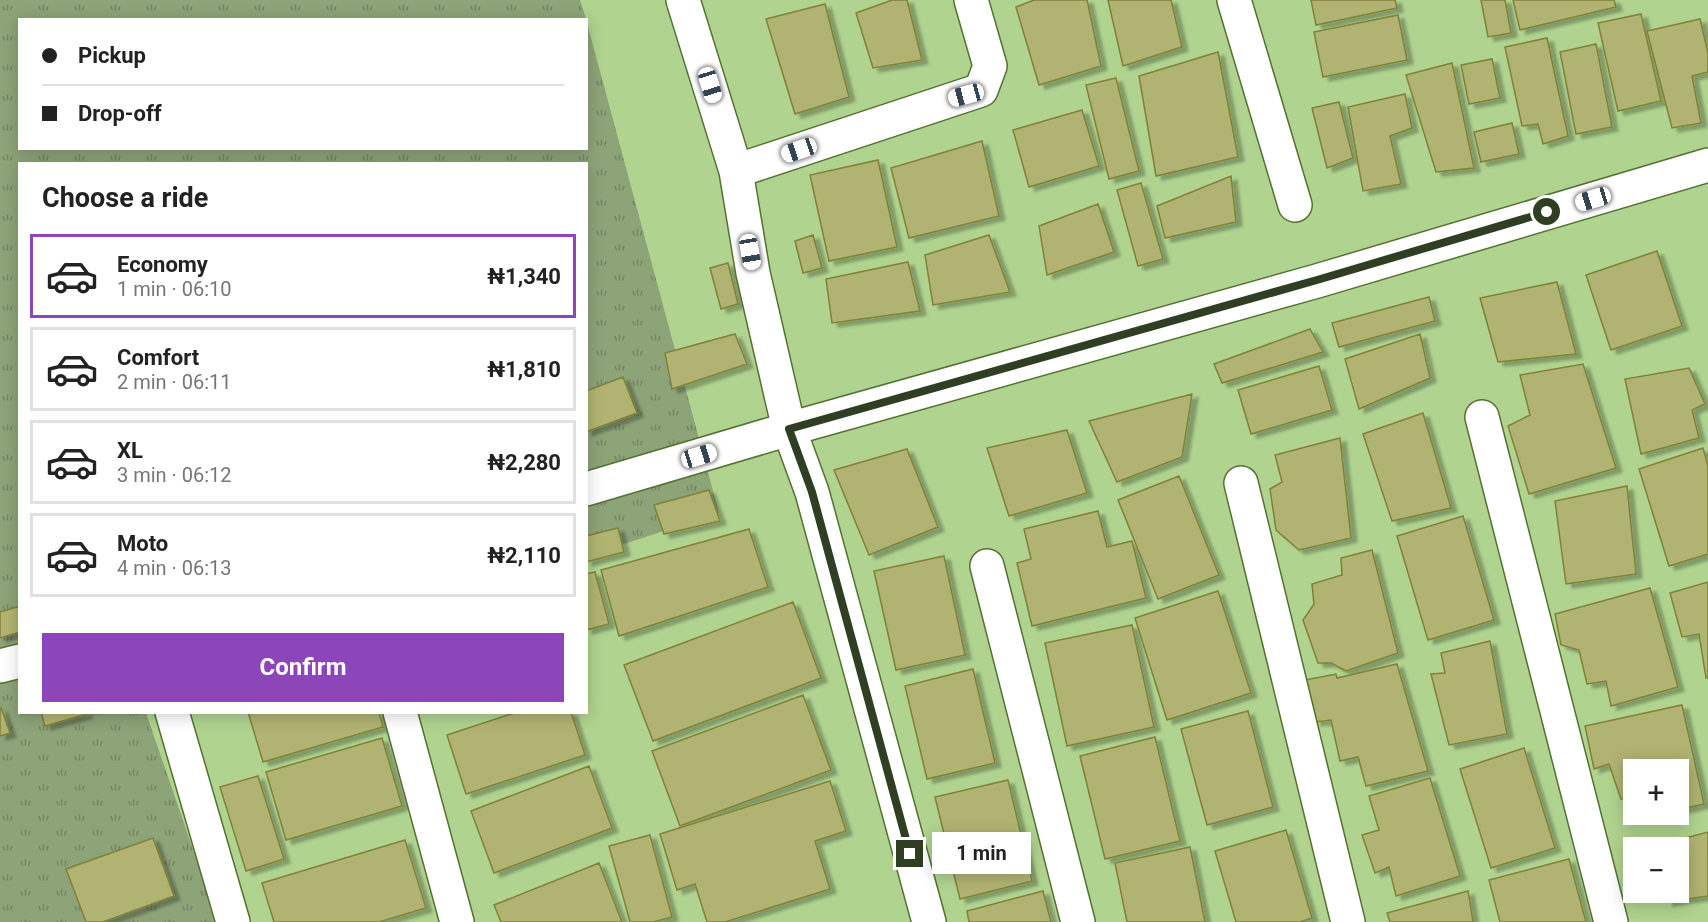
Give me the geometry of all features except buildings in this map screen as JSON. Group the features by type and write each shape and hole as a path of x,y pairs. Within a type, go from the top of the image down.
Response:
{"street":[{"path":"683,0 736,171 753,273 789,429 812,492 928,922"},
{"path":"736,171 981,90 990,66 971,0"},
{"path":"1234,0 1295,206"},
{"path":"588,488 789,429 1317,280 1708,165"},
{"path":"1482,417 1611,922"},
{"path":"1241,483 1348,922"},
{"path":"987,566 1078,922"},
{"path":"0,666 18,662"},
{"path":"173,714 233,922"},
{"path":"401,714 457,922"}],"green space":[{"path":"0,0 580,0 586,18 18,18 18,150 588,150 588,27 719,513 588,556 588,162 18,162 18,714 146,714 218,922 0,922"}],"route":[{"path":"910,854 812,492 789,429 1317,280 1547,212"}]}
